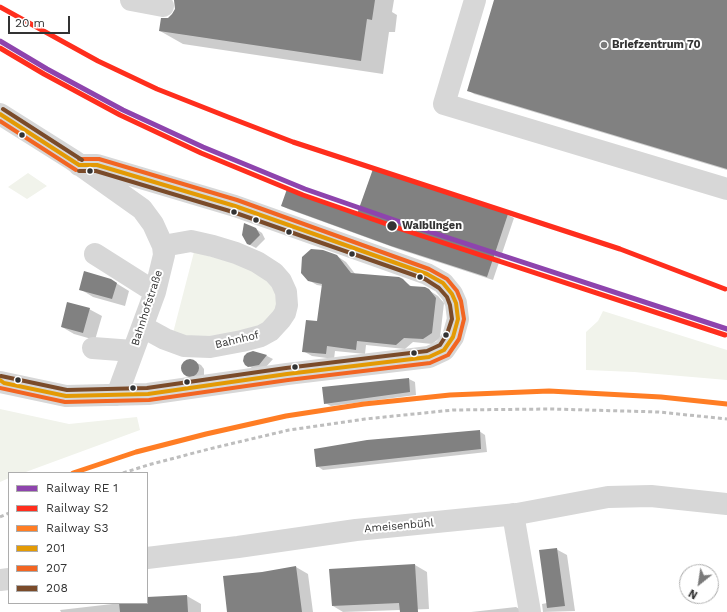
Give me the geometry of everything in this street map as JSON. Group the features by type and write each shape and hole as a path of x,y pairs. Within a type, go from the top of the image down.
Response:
{"street":[{"path":"132,0 163,6"},
{"path":"475,0 444,104 727,189"},
{"name":"Bahnhofstraße","path":"0,114 79,165 142,209 153,224 163,246 164,255 155,292 117,395"},
{"path":"1,382 66,396 148,394 287,374 429,357 444,350 453,337 458,319 456,303 452,294 443,283 427,274 235,206 96,165 79,165"},
{"name":"Bahnhof","path":"143,327 164,339 184,346 210,346 242,341 261,336 270,331 285,313 286,292 281,281 266,267 236,253 191,241 163,246"},
{"path":"95,254 155,292"},
{"path":"93,348 134,351"},
{"name":"Ameisenbühl","path":"148,558 356,530 514,514 566,499 698,494 727,504"},
{"path":"514,514 530,612"}],"shaded area":[{"path":"28,173 47,186 27,199 8,187"},
{"path":"194,252 260,270 278,296 277,309 269,323 251,331 186,339 173,333"},
{"path":"603,311 727,350 727,380 634,372 586,370 586,332 598,321"},
{"path":"0,409 69,424 137,417 140,430 26,472 8,472 8,478 0,482"}],"building":[{"path":"174,0 375,0 372,20 367,19 361,61 159,31 161,18 168,18 175,9"},
{"name":"Briefzentrum 70","path":"494,0 727,0 727,169 467,91"},
{"path":"373,169 508,214 487,277 391,246 281,206 287,189 357,214"},
{"path":"244,223 256,228 260,235 250,245 247,244 242,235"},
{"path":"311,249 323,250 337,255 351,273 399,277 410,286 425,287 429,289 436,298 432,333 423,339 404,338 396,345 357,341 356,350 327,346 326,354 302,352 306,320 317,321 322,284 308,281 301,273 302,257"},
{"path":"84,271 111,279 117,283 112,299 79,290"},
{"path":"67,302 90,308 83,333 61,327"},
{"path":"253,351 267,355 259,365 248,367 243,361 244,356"},
{"path":"190,359 196,362 199,368 196,374 190,377 184,374 181,368 184,362"},
{"path":"409,378 410,392 324,404 322,387"},
{"path":"480,430 481,449 316,467 314,449 367,440"},
{"path":"557,548 565,606 547,608 539,550"},
{"path":"415,564 418,612 400,612 399,603 332,606 329,569"},
{"path":"296,566 302,612 227,612 223,576 262,572"},
{"path":"187,595 188,612 120,612 119,604 148,604 148,597"}],"railway":[{"path":"126,472 209,449 289,430 365,419 453,410 552,409 659,412 727,419"},
{"path":"0,517 8,513"}],"transit line":[{"path":"0,41 47,69 123,110 203,147 305,189 403,223 727,329"},
{"name":"208","path":"3,109 82,160"},
{"name":"201","path":"0,114 79,165"},
{"name":"207","path":"0,121 76,170"},
{"name":"207","path":"0,388 65,402 149,400 288,380 430,363 448,355 459,339 464,319 461,301 457,291 447,279 429,269 237,200 99,159 79,159"},
{"name":"201","path":"0,380 4,383 66,396 148,394 287,374 429,357 444,350 453,337 458,319 456,303 452,294 443,283 427,274 235,206 97,165 79,165"},
{"name":"208","path":"1,376 67,390 147,388 286,368 427,351 440,345 447,334 452,319 447,297 439,288 425,279 233,212 96,171 79,171"}],"rail line":[{"name":"S2","path":"0,7 98,61 157,89 228,117 293,142 620,249 725,289"},
{"name":"S2","path":"0,48 44,74 120,115 201,153 303,195 401,229 725,335"},
{"name":"S3","path":"76,472 136,452 286,416 364,404 450,395 549,391 661,397 727,404"}],"place":[{"name":"Briefzentrum 70","path":"604,45"},
{"name":"Waiblingen","path":"392,226"}]}
